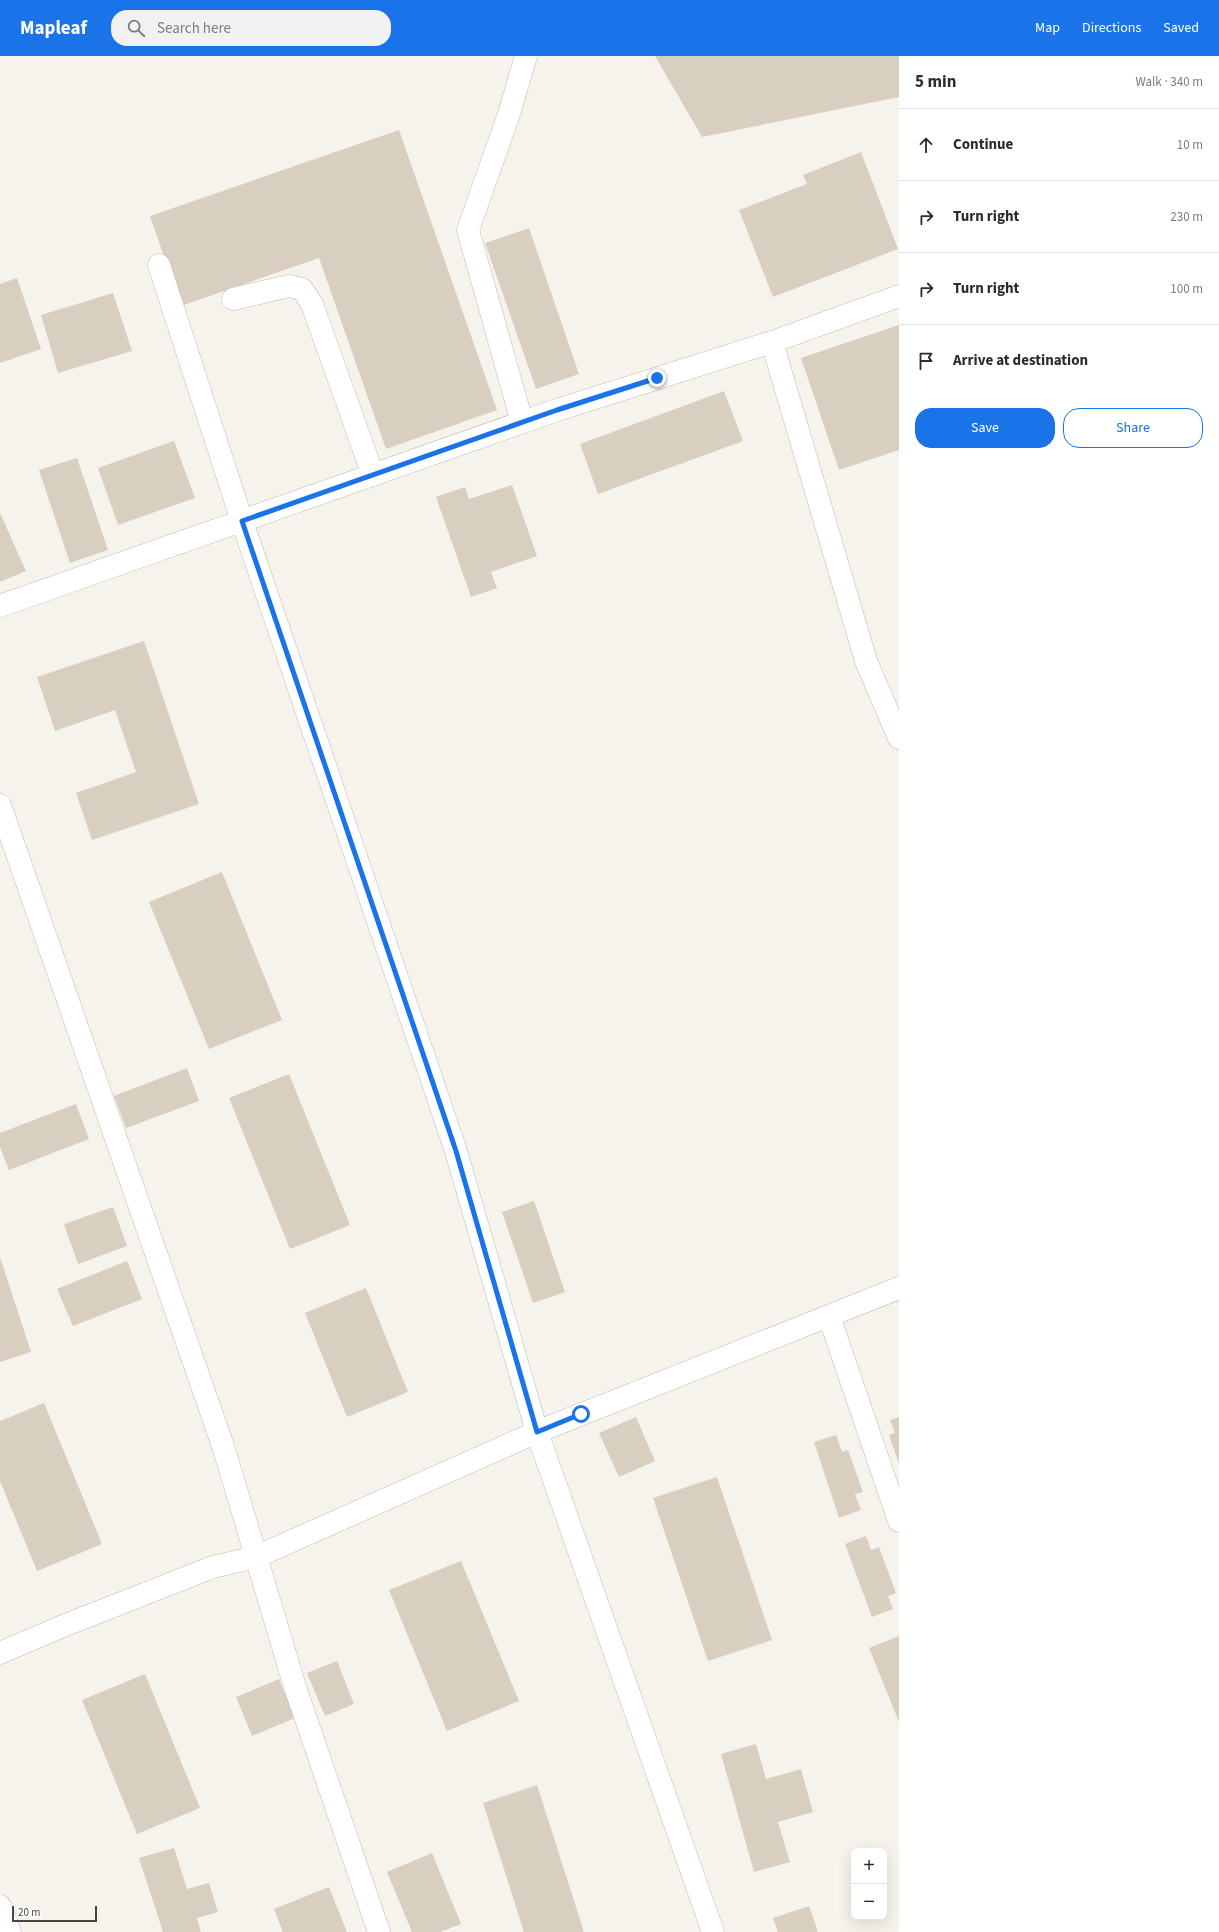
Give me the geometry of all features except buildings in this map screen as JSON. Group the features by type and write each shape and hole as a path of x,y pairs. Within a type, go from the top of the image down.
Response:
{"street":[{"path":"522,422 468,230 509,114 526,56"},
{"path":"159,265 242,521 456,1151 537,1432 713,1932"},
{"path":"233,299 289,286 302,289 312,304 373,474"},
{"path":"0,606 522,422 772,342 899,296"},
{"path":"772,342 866,661 899,738"},
{"path":"0,805 224,1449 295,1687 378,1932"},
{"path":"0,1653 63,1626 213,1567 256,1557 537,1432 899,1288"},
{"path":"829,1316 899,1521"},
{"path":"0,1906 10,1932"}],"route":[{"path":"581,1414 537,1432 456,1151 242,521 522,422 657,378"}]}
